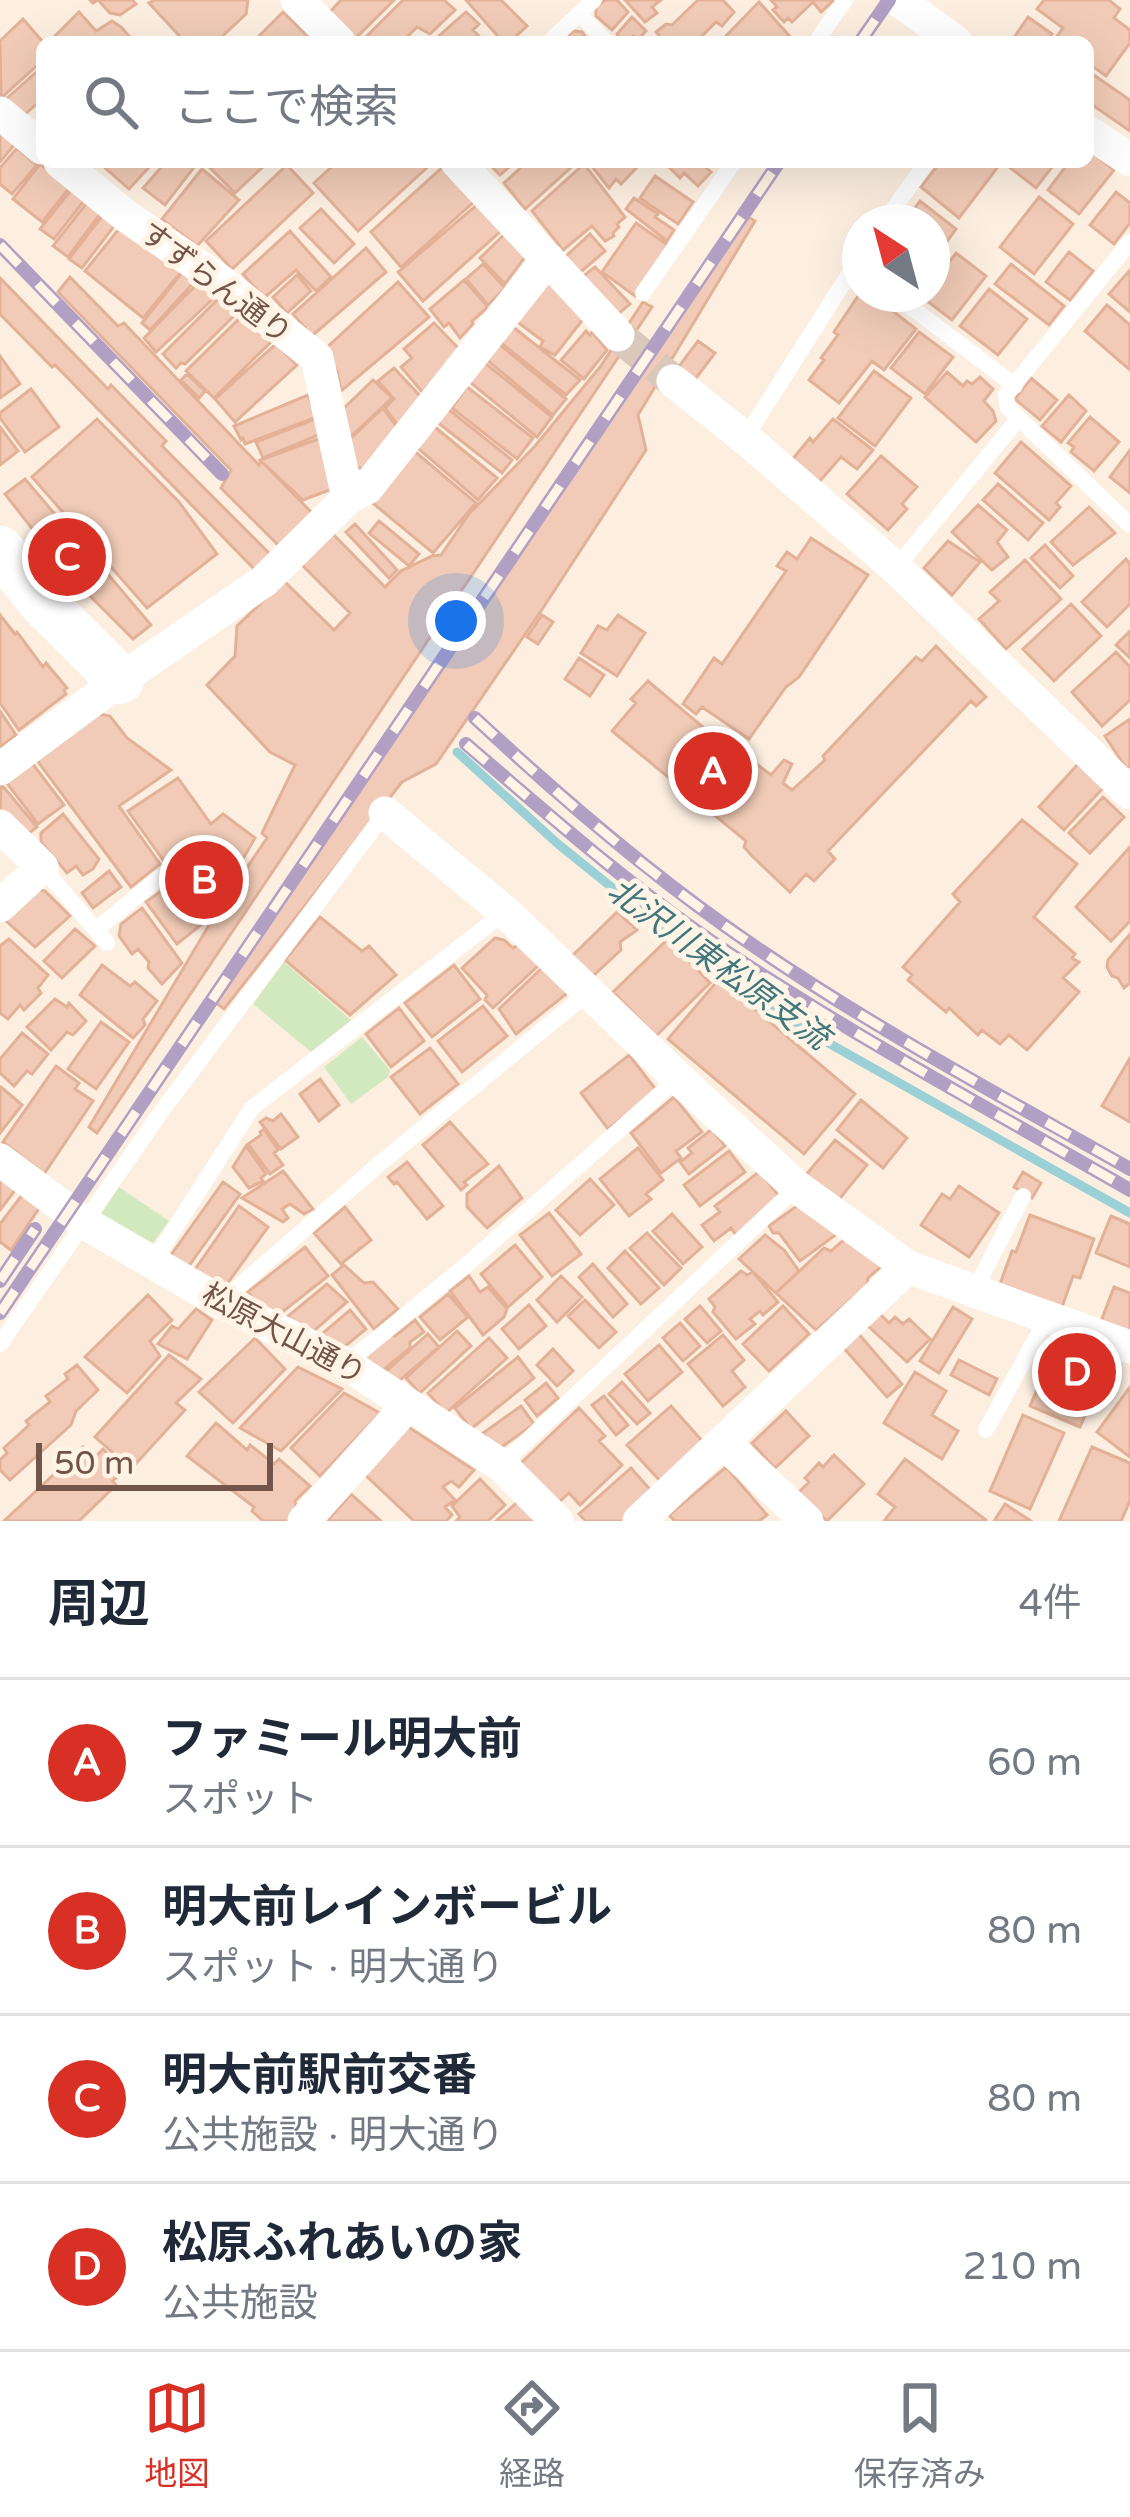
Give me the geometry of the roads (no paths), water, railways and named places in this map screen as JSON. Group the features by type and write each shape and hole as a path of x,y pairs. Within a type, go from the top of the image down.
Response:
{"street":[{"path":"898,0 948,36"},
{"path":"311,5 334,36"},
{"path":"0,113 36,143"},
{"path":"1094,136 1130,160"},
{"name":"すずらん通り","path":"67,168 316,358 340,507"},
{"path":"463,168 617,335"},
{"path":"0,769 264,581 340,507 367,488 548,259"},
{"path":"673,381 896,568 1130,793"},
{"path":"0,550 44,604 120,680"},
{"path":"386,814 505,912 797,1187 908,1267 1130,1347"},
{"path":"0,826 42,867 0,906"},
{"name":"松原大山通り","path":"0,1160 83,1222 221,1302 346,1364 501,1465 557,1521"},
{"path":"639,1521 908,1267"},
{"path":"304,1521 408,1405"},
{"path":"724,1443 807,1521"}],"lane":[{"path":"556,36 594,0"},
{"path":"820,36 845,0"},
{"path":"580,14 600,36"},
{"path":"643,293 730,168"},
{"path":"897,204 923,168"},
{"path":"1130,242 1006,395 1008,408 1130,525"},
{"path":"745,438 842,288"},
{"path":"918,312 1015,386"},
{"path":"896,568 1019,418"},
{"path":"0,1344 161,1112 386,814"},
{"path":"42,867 101,936 160,877"},
{"path":"153,1262 252,1108 505,912"},
{"path":"221,1302 385,1159 589,992"},
{"path":"346,1364 678,1078"},
{"path":"501,1465 797,1187"},
{"path":"974,1292 1023,1196"},
{"path":"986,1430 1047,1318"}],"waterway":[{"name":"北沢川東松原支流","path":"457,752 558,844 691,951 793,1023 1130,1213"}],"tunnel":[{"path":"618,335 673,381"}],"railway":[{"path":"864,36 889,0"},
{"path":"0,1313 775,168"},
{"path":"0,245 222,474"},
{"path":"475,718 609,836 751,944 891,1033 1130,1169"},
{"path":"466,744 628,880 730,954 878,1046 1130,1190"},
{"path":"0,1281 35,1229"}],"place":[{"name":"明大前駅前交番","path":"67,557"},
{"name":"ファミール明大前","path":"713,771"},
{"name":"明大前レインボービル","path":"204,880"},
{"name":"松原ふれあいの家","path":"1077,1372"}]}
